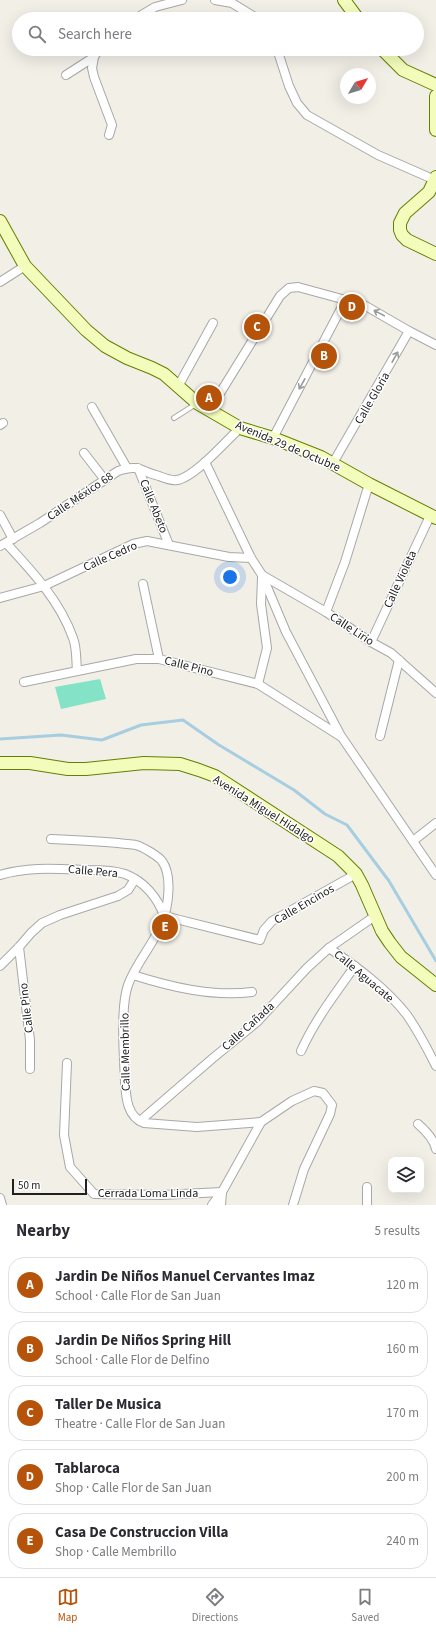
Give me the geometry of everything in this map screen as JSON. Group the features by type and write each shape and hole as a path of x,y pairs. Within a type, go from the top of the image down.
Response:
{"street":[{"path":"147,12 155,7 182,0"},
{"path":"215,0 232,3 247,12"},
{"path":"344,0 353,12"},
{"path":"279,56 289,86 297,103 307,115 378,155 436,180"},
{"path":"389,56 404,70 436,85"},
{"path":"66,75 94,57"},
{"path":"94,57 92,68 94,77 112,125 109,135"},
{"path":"436,96 436,130"},
{"path":"436,177 436,180 429,192 416,205 405,213 400,223 402,235 407,240 436,254"},
{"name":"Avenida 29 de Octubre","path":"0,221 25,266 86,330 105,346 127,358 164,374 197,403 240,428 273,438 333,463 369,484 433,517"},
{"path":"0,282 25,266"},
{"path":"209,411 285,290 289,288 298,287 364,305 436,345"},
{"path":"273,438 346,299"},
{"path":"179,388 181,381 213,323"},
{"name":"Calle Gloria","path":"333,463 409,331"},
{"path":"92,407 128,468"},
{"name":"Calle México 68","path":"6,543 118,471 128,468 138,468 157,476 177,480 194,472 240,428"},
{"path":"84,453 105,480"},
{"name":"Calle Pino","path":"205,462 251,558 262,575 286,632 340,736 436,875"},
{"name":"Calle Abeto","path":"138,468 169,545"},
{"path":"326,612 345,562 369,484"},
{"path":"0,515 6,543 44,586 64,617 73,638 77,671"},
{"name":"Calle Violeta","path":"371,642 433,517"},
{"name":"Calle Cedro","path":"0,598 44,586 133,544 147,541 229,557 251,558"},
{"path":"258,684 267,648 261,604 262,575"},
{"name":"Calle Lirio","path":"262,575 326,612 371,642 391,653 436,692"},
{"path":"143,584 160,659"},
{"name":"Calle Pino","path":"24,682 136,659 160,659 258,684 340,736"},
{"path":"380,736 399,660"},
{"name":"Avenida Miguel Hidalgo","path":"0,763 30,763 68,769 144,763 180,764 215,776 338,856 356,874 382,931 401,957 436,985"},
{"path":"413,841 436,823"},
{"name":"Calle Membrillo","path":"51,840 136,845 147,850 162,862 166,872 169,892 164,916 158,932 133,975 125,997 124,1068 127,1103 132,1113 140,1121"},
{"name":"Calle Pera","path":"0,875 11,872 58,868 105,870 126,874 135,879 152,893 161,906 164,916"},
{"name":"Calle Encinos","path":"164,916 260,940 264,930 272,921 356,874"},
{"path":"0,966 19,947 30,933 42,923 60,915 118,896 128,890 135,879"},
{"name":"Calle Cañada","path":"140,1121 257,1022 307,968 329,948 375,916"},
{"name":"Calle Pino","path":"19,947 30,1040 30,1069"},
{"name":"Calle Aguacate","path":"329,948 355,966 389,994 406,1015 424,1042 436,1066"},
{"path":"301,1051 309,1032 322,1011 355,966"},
{"path":"133,975 198,991 237,994 252,992"},
{"name":"Cerrada Loma Linda","path":"67,1063 64,1136 70,1167 94,1194 162,1195 222,1192"},
{"path":"212,1205 222,1192 261,1122 292,1102 314,1091 323,1093 332,1105 330,1114 304,1169 293,1205"},
{"path":"140,1121 144,1123 197,1126 261,1122"},
{"path":"418,1124 435,1144 436,1150"},
{"path":"367,1188 367,1205"},
{"path":"221,1205 222,1192"},
{"path":"0,1198 2,1205"}],"lane":[{"path":"174,418 197,403"}],"green space":[{"path":"100,679 106,699 61,709 55,687"}],"waterway":[{"path":"0,739 61,735 102,740 141,725 183,720 219,745 294,790 325,814 347,825 389,881 436,961"}],"place":[{"name":"Tablaroca","path":"352,307"},
{"name":"Taller De Musica","path":"257,327"},
{"name":"Jardin De Niños Spring Hill","path":"324,356"},
{"name":"Jardin De Niños Manuel Cervantes Imaz","path":"209,398"},
{"name":"Casa De Construccion Villa","path":"165,927"}]}
